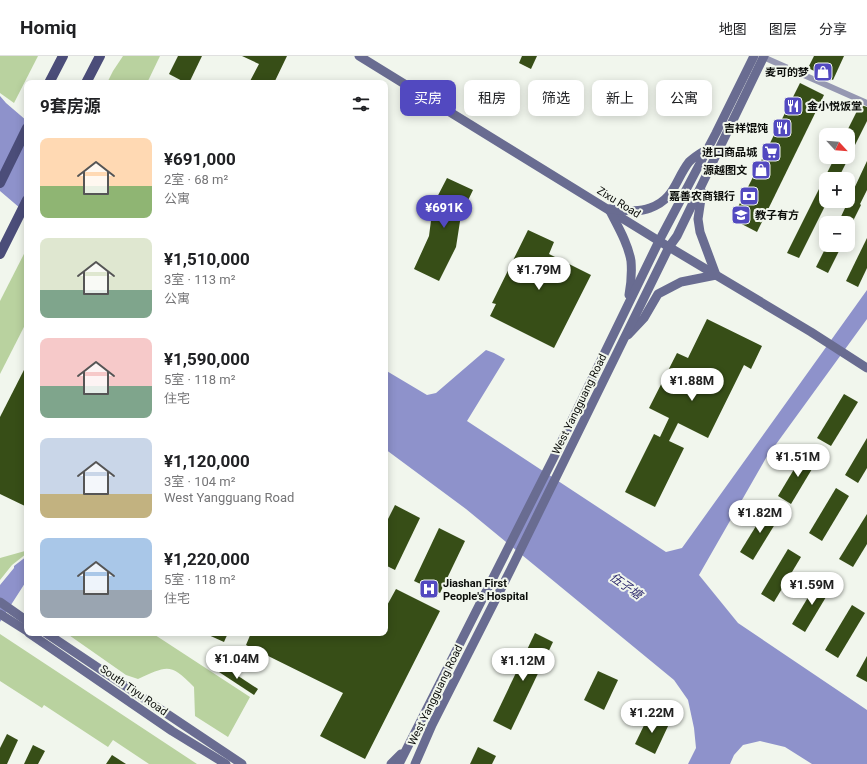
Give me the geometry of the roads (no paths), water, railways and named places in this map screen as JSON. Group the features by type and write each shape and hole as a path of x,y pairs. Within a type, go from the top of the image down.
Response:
{"main road":[{"path":"51,80 63,56"},
{"path":"88,80 100,56"},
{"name":"Zixu Road","path":"359,56 659,241 811,332 867,368"},
{"name":"West Yangguang Road","path":"398,764 553,459 659,241 707,148 760,56"},
{"name":"West Yangguang Road","path":"415,764 432,725 624,340 630,323 669,246 678,236 760,56"},
{"path":"0,183 24,134"},
{"path":"628,305 631,279 630,260 624,241 608,209 649,209 662,202 674,190 689,163 707,148"},
{"path":"624,340 644,318 658,294 681,282 716,275 700,232 698,219 704,181"},
{"path":"0,254 24,206"},
{"name":"South Tiyu Road","path":"0,602 24,628"},
{"name":"South Tiyu Road","path":"0,614 24,620"},
{"name":"South Tiyu Road","path":"34,636 172,731 226,764"},
{"name":"South Tiyu Road","path":"50,636 242,764"},
{"path":"391,764 407,748"}],"street":[{"path":"760,56 867,103"}],"water":[{"path":"0,96 24,118 24,211 0,191"},
{"name":"伍子塘","path":"867,290 867,319 766,458 699,575 738,623 867,710 867,764 812,764 785,747 760,741 743,745 734,755 730,764 688,764 696,748 694,728 688,700 674,680 466,509 388,451 388,372 427,395 436,393 486,350 505,359 467,421 666,552 682,548"},
{"path":"24,558 24,585 0,622 0,585 14,566"}],"place":[{"name":"麦可的梦","path":"823,72"},
{"name":"金小悦饭堂","path":"793,106"},
{"name":"吉祥馄饨","path":"782,128"},
{"name":"进口商品城","path":"771,152"},
{"name":"源越图文","path":"761,170"},
{"name":"嘉善农商银行","path":"749,196"},
{"name":"教子有方","path":"741,215"},
{"name":"Jiashan First People's Hospital","path":"429,589"}]}
